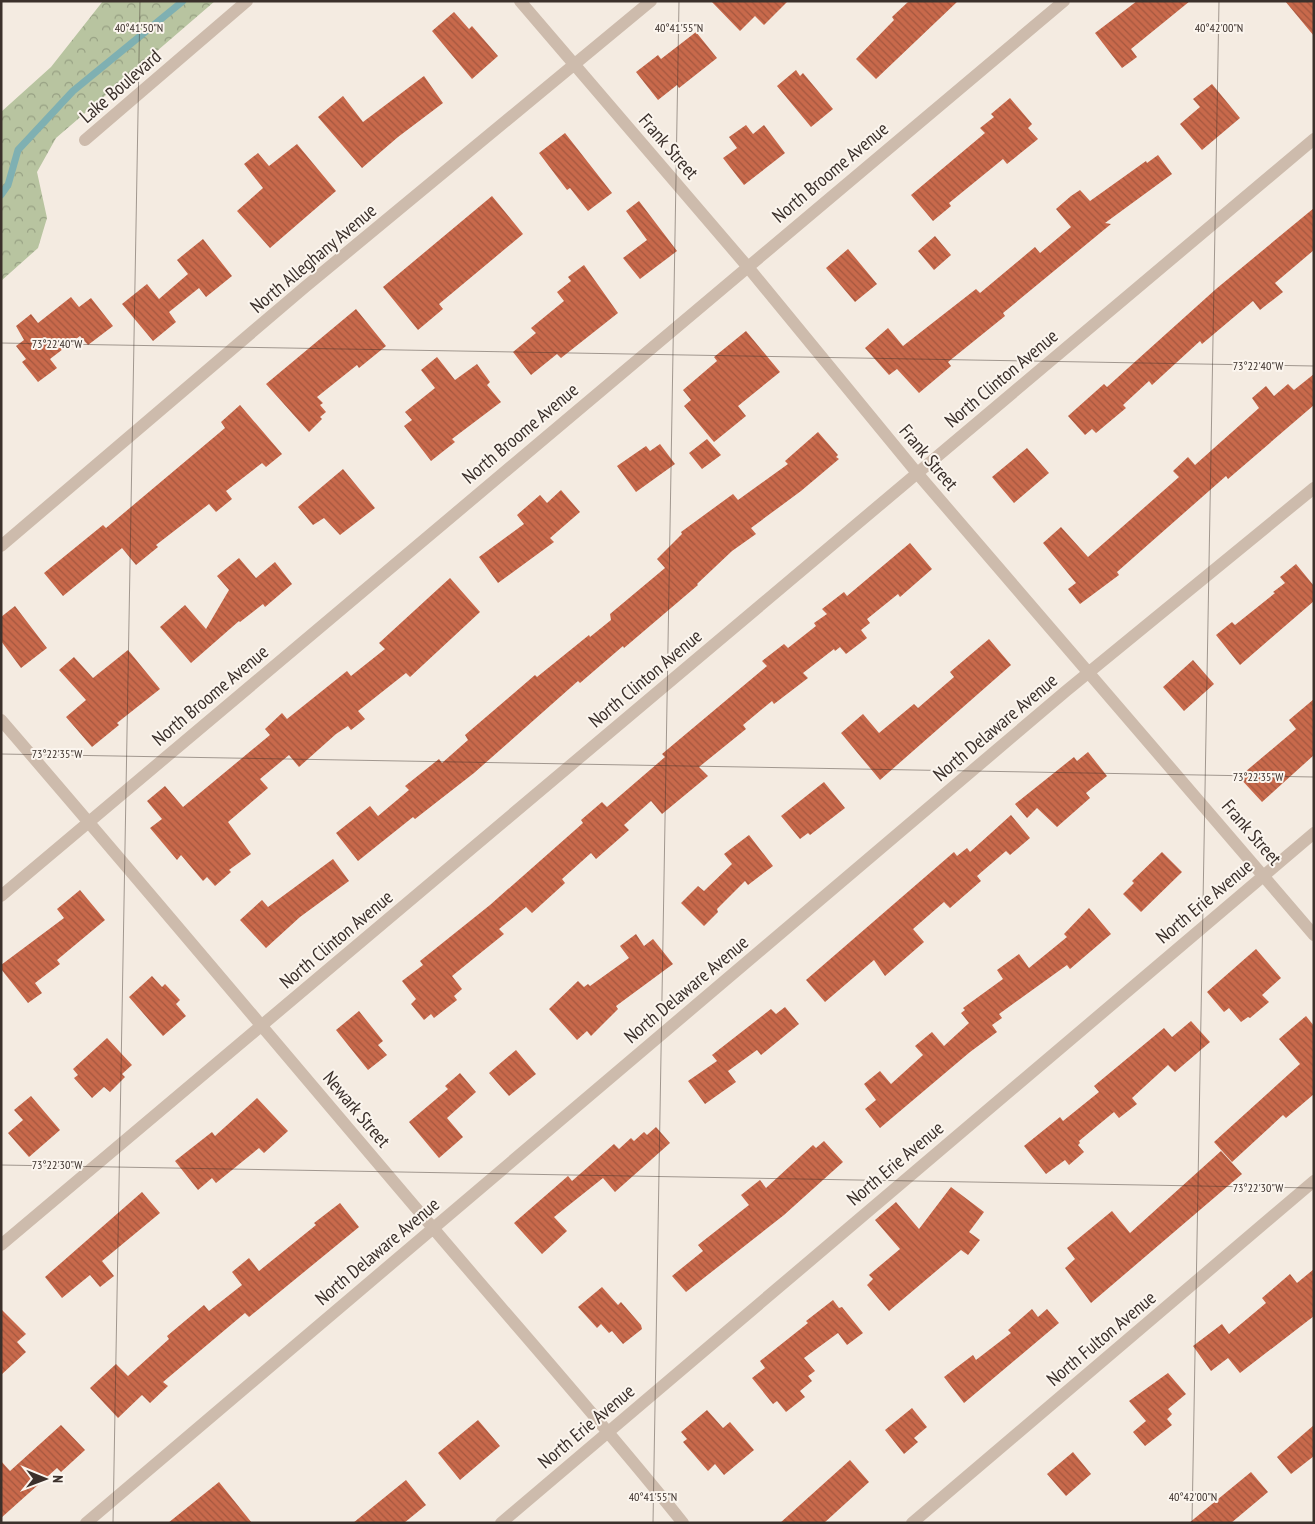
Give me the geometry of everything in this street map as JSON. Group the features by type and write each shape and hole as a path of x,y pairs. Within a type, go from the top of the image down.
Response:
{"street":[{"name":"Lake Boulevard","path":"85,140 247,1"},
{"name":"Frank Street","path":"520,1 747,266 917,473 1314,935"},
{"name":"North Alleghany Avenue","path":"1,546 305,287 576,66 651,1"},
{"name":"North Broome Avenue","path":"1,896 1064,1"},
{"name":"North Clinton Avenue","path":"1,1245 1314,139"},
{"name":"North Delaware Avenue","path":"86,1523 1089,672 1314,488"},
{"name":"Newark Street","path":"1,720 263,1025 433,1229 609,1431 683,1523"},
{"name":"North Erie Avenue","path":"501,1523 1314,833"},
{"name":"North Fulton Avenue","path":"912,1523 1314,1181"}],"green space":[{"path":"103,1 215,1 56,138 37,172 47,218 38,248 1,281 1,112 51,67"}],"building":[{"path":"711,1 788,1 764,25 755,16 740,31"},
{"path":"909,1 958,1 876,79 856,59 894,20 892,17"},
{"path":"1137,1 1190,1 1131,49 1137,57 1122,68 1095,33"},
{"path":"1285,1 1314,1 1314,36"},
{"path":"454,12 469,29 472,26 498,56 472,79 432,31"},
{"path":"696,32 717,58 679,88 677,85 658,100 636,72 658,55 661,59"},
{"path":"796,70 800,76 803,73 833,109 811,127 777,86"},
{"path":"424,76 443,103 398,137 362,168 318,117 343,96 363,122"},
{"path":"1212,84 1240,118 1202,150 1180,124 1200,107 1193,99"},
{"path":"1010,98 1032,124 1028,128 1038,139 1007,164 1003,159 949,203 951,206 933,221 911,195 985,133 980,128 994,117 991,114"},
{"path":"746,125 753,134 764,125 785,153 744,185 723,158 737,148 729,137"},
{"path":"565,133 612,193 588,211 570,188 567,190 539,153"},
{"path":"297,144 336,191 270,248 237,211 263,188 244,164 258,153 269,166"},
{"path":"1158,155 1172,174 1105,223 1111,224 1003,313 1005,316 948,362 951,366 919,393 897,369 889,375 865,348 888,328 903,346 976,289 980,293 1035,247 1040,253 1071,227 1056,209 1071,196 1080,190 1090,201 1146,161 1147,163"},
{"path":"492,196 523,234 439,304 443,309 418,330 383,287"},
{"path":"639,201 677,251 640,279 623,258 647,240 626,211"},
{"path":"1314,208 1314,250 1275,283 1283,292 1260,310 1253,301 1202,344 1200,341 1152,385 1149,381 1123,405 1126,408 1096,433 1092,429 1085,435 1068,416 1104,384 1107,387 1216,289"},
{"path":"935,236 951,255 934,270 918,251"},
{"path":"203,239 232,276 206,297 199,288 169,312 176,322 153,341 122,304 147,284 159,299 188,274 177,260"},
{"path":"848,249 877,284 855,302 826,268"},
{"path":"584,265 618,313 561,358 557,354 531,375 513,352 536,333 531,328 564,301 557,292 571,281 568,277"},
{"path":"71,297 79,307 91,298 113,326 88,345 80,336 50,359 57,368 38,382 22,362 26,359 16,346 24,340 16,326 31,314 38,323"},
{"path":"356,309 386,346 359,368 357,365 317,397 323,403 320,405 326,412 309,432 266,384"},
{"path":"746,331 780,372 738,406 746,416 714,442 684,406 691,400 683,390 717,361 714,357"},
{"path":"437,357 455,380 477,364 490,382 487,385 501,402 452,439 455,442 431,461 404,426 412,420 405,412 435,388 421,370"},
{"path":"1314,374 1314,405 1228,479 1226,476 1117,572 1119,575 1080,604 1068,589 1076,583 1043,543 1061,527 1088,557 1179,477 1173,471 1188,457 1195,465 1259,408 1252,398 1266,386 1274,396 1288,384 1294,390"},
{"path":"240,405 282,454 266,467 262,463 226,491 232,499 216,512 209,504 156,545 158,547 136,565 122,548 63,596 44,573 103,525 106,528 225,428 221,422"},
{"path":"818,432 838,455 836,457 839,459 801,491 751,528 756,534 732,551 698,585 624,648 623,646 580,683 578,681 474,773 415,819 413,817 358,861 336,833 370,806 378,816 409,790 405,786 439,759 442,763 468,740 465,735 535,675 537,677 589,635 590,637 611,620 610,614 665,568 657,559 682,534 681,532 733,494 738,500 788,464 785,461"},
{"path":"707,439 721,455 702,469 689,453"},
{"path":"660,444 675,464 636,492 617,466 646,446 650,451"},
{"path":"1027,448 1049,473 1014,503 992,477"},
{"path":"343,469 375,508 340,535 324,518 313,525 298,507"},
{"path":"561,490 580,512 550,538 554,542 498,583 479,557 524,524 517,515 540,495 547,503"},
{"path":"910,543 932,569 900,597 898,594 867,619 870,623 861,630 867,638 846,654 840,647 835,651 834,649 803,673 808,678 774,704 772,701 743,725 746,729 699,767 708,776 662,814 651,801 624,825 629,830 596,859 591,853 562,879 565,883 532,913 526,907 499,929 504,934 452,976 462,989 454,996 457,1000 434,1018 431,1014 424,1020 411,1004 416,999 402,981 423,965 420,961 490,905 583,823 581,820 602,802 607,807 665,757 662,754 767,666 762,661 784,644 788,648 816,626 814,623 827,614 822,609 844,592 847,596"},
{"path":"239,558 256,578 275,562 292,584 265,607 263,604 239,621 191,663 160,627 185,605 206,629 229,590 217,576"},
{"path":"1296,564 1314,586 1314,601 1240,665 1216,635 1232,622 1235,625 1275,593 1273,592 1285,583 1280,577"},
{"path":"450,578 480,612 410,677 406,673 358,711 365,719 351,730 348,726 336,734 299,767 289,755 260,779 268,788 228,822 251,854 229,870 231,872 215,886 207,877 203,881 181,855 177,860 150,828 162,819 147,801 165,786 183,807 270,735 265,729 282,713 287,719 347,671 351,676 385,649 379,643"},
{"path":"15,606 47,648 21,668 1,641 1,617"},
{"path":"989,639 1011,665 880,780 841,733 863,714 879,733 914,704 918,708 954,677 950,672"},
{"path":"128,650 160,689 117,723 119,725 92,747 66,717 86,700 59,670 74,657 93,678"},
{"path":"1193,660 1214,684 1184,711 1163,687"},
{"path":"1314,699 1314,755 1262,802 1239,777 1296,729 1289,720"},
{"path":"1088,752 1107,776 1086,793 1090,798 1057,827 1037,808 1027,818 1015,804 1074,757 1077,761"},
{"path":"824,782 845,808 810,835 808,833 800,839 781,816"},
{"path":"1011,815 1030,838 1010,855 1006,851 977,876 981,881 950,908 944,902 913,929 924,942 885,976 874,960 825,1002 806,980 954,852 957,856 967,848 970,852"},
{"path":"749,835 773,866 748,885 745,881 717,909 718,912 704,926 681,903 698,886 704,891 732,864 724,854"},
{"path":"1162,852 1182,872 1141,912 1123,894 1134,883 1132,881"},
{"path":"333,859 349,881 300,917 266,948 240,920 262,900 268,907"},
{"path":"80,890 105,920 57,960 60,964 35,983 42,993 28,1003 1,969 1,965 64,918 57,909"},
{"path":"1089,908 1111,934 1070,969 1067,965 999,1014 1002,1018 992,1025 997,1032 970,1052 880,1128 865,1109 876,1100 864,1084 880,1071 891,1084 923,1055 915,1046 932,1032 944,1046 969,1023 961,1013 965,1010 963,1008 1003,979 997,970 1019,954 1029,968 1067,937 1064,934"},
{"path":"636,934 644,946 653,939 673,964 616,1006 618,1009 591,1036 587,1031 577,1040 549,1009 578,981 584,987 588,984 590,986 629,958 620,946"},
{"path":"1256,949 1281,978 1262,995 1269,1002 1250,1018 1248,1017 1241,1022 1229,1008 1224,1012 1207,992"},
{"path":"152,976 162,987 165,984 180,1000 176,1004 186,1016 163,1036 129,997"},
{"path":"785,1007 799,1024 761,1055 757,1050 728,1071 736,1082 705,1104 688,1081 717,1061 712,1055 771,1009 776,1014"},
{"path":"359,1011 383,1041 378,1045 387,1055 368,1070 336,1030"},
{"path":"1306,1016 1314,1026 1314,1094 1286,1118 1283,1115 1232,1162 1214,1142 1300,1064 1279,1039"},
{"path":"1191,1021 1210,1042 1175,1072 1168,1065 1132,1098 1137,1104 1119,1118 1114,1112 1079,1141 1078,1145 1084,1152 1069,1165 1065,1160 1046,1174 1024,1146 1060,1117 1063,1121 1099,1092 1094,1086 1164,1028 1172,1037"},
{"path":"107,1038 132,1065 122,1074 125,1077 110,1092 104,1087 92,1098 74,1078 78,1075 73,1069"},
{"path":"516,1050 536,1074 509,1096 489,1073"},
{"path":"460,1073 476,1092 447,1118 463,1137 439,1158 409,1122 448,1089 445,1086"},
{"path":"31,1096 60,1130 29,1157 8,1133 23,1120 14,1110"},
{"path":"257,1098 288,1131 264,1153 259,1148 216,1183 212,1178 198,1190 175,1161 212,1132 215,1136"},
{"path":"656,1127 670,1143 615,1192 603,1178 554,1217 567,1231 542,1254 514,1223 568,1176 572,1181 614,1144 619,1149 631,1138 634,1141 644,1132 647,1135"},
{"path":"824,1141 843,1162 784,1215 686,1292 672,1276 703,1251 698,1245 749,1205 741,1195 760,1180 766,1188 813,1145 816,1148"},
{"path":"1221,1151 1242,1174 1091,1303 1065,1268 1075,1259 1067,1248 1112,1211 1130,1233"},
{"path":"951,1187 984,1212 969,1232 980,1240 968,1255 961,1250 889,1311 867,1285 873,1279 869,1275 900,1249 875,1220 896,1202 919,1229"},
{"path":"142,1192 160,1213 102,1261 114,1276 100,1287 90,1275 62,1298 45,1277"},
{"path":"340,1203 359,1227 249,1317 245,1313 163,1382 168,1386 150,1403 142,1395 118,1418 90,1388 116,1364 128,1376 169,1339 167,1336 204,1305 209,1311 242,1285 232,1272 249,1258 259,1271"},
{"path":"1314,1269 1314,1316 1240,1373 1228,1358 1211,1371 1193,1346 1222,1324 1229,1334 1266,1303 1262,1298 1290,1274 1297,1283"},
{"path":"602,1287 618,1305 621,1302 641,1325 642,1329 623,1344 612,1331 609,1333 601,1324 597,1328 578,1307"},
{"path":"833,1300 839,1308 842,1307 863,1333 847,1345 838,1333 804,1358 815,1371 808,1376 812,1381 800,1391 805,1397 786,1412 777,1401 773,1404 752,1378 765,1368 760,1361 808,1323 806,1321"},
{"path":"1,1309 26,1334 17,1342 26,1352 1,1375"},
{"path":"1032,1309 1038,1317 1047,1309 1059,1323 964,1403 944,1377 973,1355 976,1360 1011,1333 1008,1330"},
{"path":"1168,1373 1186,1394 1168,1409 1172,1414 1167,1419 1172,1425 1145,1446 1133,1432 1146,1421 1129,1401"},
{"path":"912,1408 927,1427 914,1438 918,1442 904,1454 885,1430"},
{"path":"707,1410 723,1428 730,1422 754,1450 724,1475 715,1464 708,1471 683,1442 687,1439 681,1432"},
{"path":"478,1420 500,1446 460,1480 438,1453"},
{"path":"61,1425 85,1450 61,1472 57,1468 1,1518 1,1461 10,1471"},
{"path":"1314,1425 1314,1456 1291,1474 1277,1457"},
{"path":"1073,1452 1091,1474 1066,1496 1047,1474"},
{"path":"850,1460 869,1482 824,1523 780,1523"},
{"path":"1251,1472 1268,1492 1231,1523 1189,1523"},
{"path":"406,1480 426,1505 404,1523 353,1523"},
{"path":"219,1482 252,1523 168,1523"}],"waterway":[{"path":"1,195 8,185 18,150 73,91 183,1"}]}
